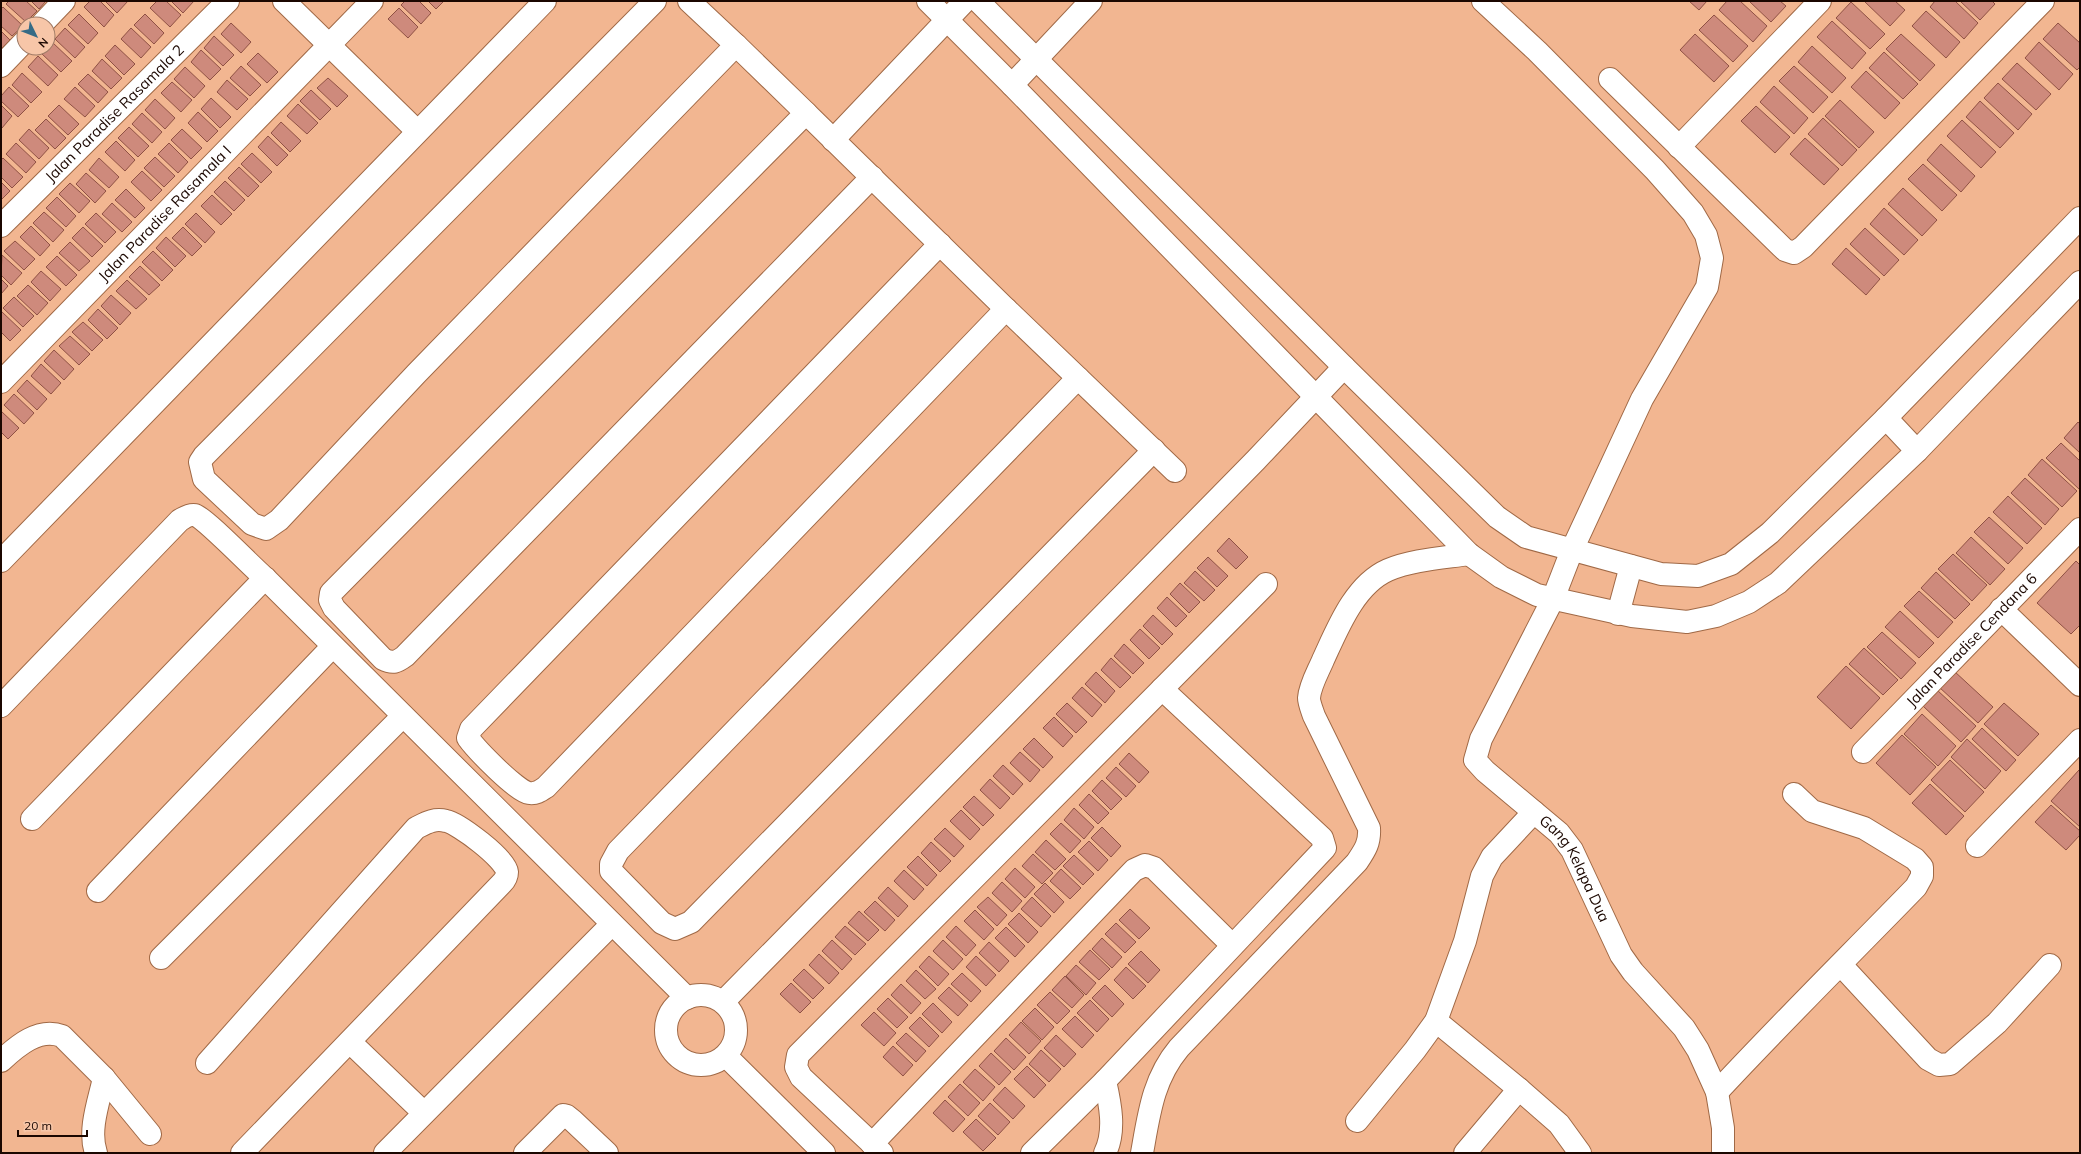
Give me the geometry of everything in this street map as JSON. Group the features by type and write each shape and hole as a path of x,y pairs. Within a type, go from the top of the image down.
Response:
{"street":[{"path":"50,16 64,1"},
{"name":"Jalan Paradise Rasamala 2","path":"1,226 228,1"},
{"path":"284,1 417,131"},
{"name":"Jalan Paradise Rasamala I","path":"1,382 372,1"},
{"path":"1,561 417,131 545,1"},
{"path":"655,1 204,456 200,462 204,478 252,524 266,529 279,520 416,374 736,45"},
{"path":"689,1 1175,471"},
{"path":"928,1 1012,85 1469,554 1501,577 1537,594 1553,599 1618,614 1687,622 1716,616 1749,602 1778,583 1917,451 2080,282"},
{"path":"833,140 964,1"},
{"path":"978,1 1344,367 1497,516 1526,537 1661,574 1698,576 1731,564 1770,533 1886,418 2080,218"},
{"path":"1012,85 1091,1"},
{"path":"1482,1 1537,51 1655,170 1693,213 1706,234 1712,258 1706,287 1642,399 1572,550 1553,599"},
{"path":"1679,147 1820,1"},
{"path":"1610,79 1785,250 1794,252 1803,247 2043,1"},
{"path":"1,66 16,50"},
{"path":"806,113 331,593 330,600 334,608 383,659 390,663 397,662 405,656 872,178"},
{"path":"940,244 471,729 468,738 475,747 528,793 538,793 546,787 1006,309"},
{"path":"723,1002 1316,398 1344,367"},
{"path":"1078,378 618,852 610,864 611,871 662,923 675,929 691,922 1154,450"},
{"path":"1886,418 1917,451"},
{"path":"1,706 175,526 187,516 194,515 207,524 265,578 332,647 687,998"},
{"name":"Jalan Paradise Cendana 6","path":"1863,752 2080,529"},
{"path":"1142,1153 1157,1083 1166,1063 1357,862 1367,847 1370,838 1369,828 1314,716 1309,698 1312,684 1342,618 1354,600 1369,584 1387,571 1407,564 1469,554"},
{"path":"1618,614 1631,566"},
{"path":"32,819 265,578"},
{"path":"1232,945 1154,868 1145,865 1134,870 877,1149 801,1077 796,1067 798,1056 1266,584"},
{"name":"Gang Kelapa Dua","path":"1553,599 1481,739 1475,760 1485,771 1559,833 1572,850 1621,955 1633,972 1684,1028 1698,1050 1718,1092 1723,1128 1723,1153"},
{"path":"2001,609 2080,685"},
{"path":"98,891 332,647"},
{"path":"1032,1153 1105,1081 1232,945 1322,853 1325,844 1322,838 1162,689"},
{"path":"161,958 403,716"},
{"path":"1977,846 2080,740"},
{"path":"1718,1092 1783,1021 1841,965 1916,887 1922,876 1922,867 1915,859 1864,828 1812,811 1794,794"},
{"path":"1357,1122 1436,1021 1465,941 1482,876 1492,857 1534,812"},
{"path":"207,1062 416,828 430,821 447,820 480,842 502,863 507,870 507,876 502,883 242,1153"},
{"path":"385,1153 612,924"},
{"path":"1841,965 1928,1059 1939,1065 1950,1064 1997,1022 2050,965"},
{"path":"706,995 723,1002 732,1013 736,1027 736,1036 732,1047 726,1056 716,1062 706,1065 694,1065 684,1061 675,1054 669,1045 666,1034 666,1023 670,1013 678,1004 687,998 706,995"},
{"path":"1436,1021 1559,1124 1580,1153"},
{"path":"1,1060 28,1040 42,1034 54,1033 68,1041 104,1078 150,1134"},
{"path":"350,1042 424,1113"},
{"path":"726,1056 824,1153"},
{"path":"96,1153 93,1145 94,1132 104,1078"},
{"path":"1105,1081 1110,1106 1111,1126 1105,1153"},
{"path":"1465,1153 1519,1089"},
{"path":"525,1153 562,1115 567,1116 572,1120 607,1153"}],"building":[{"path":"9,1 26,1 37,11 32,16 19,16 6,4"},
{"path":"31,1 46,1 39,9"},
{"path":"90,1 100,1 114,15 104,27 84,7"},
{"path":"105,1 128,1 117,13"},
{"path":"157,1 166,1 181,15 170,27 150,8"},
{"path":"171,1 194,1 183,13"},
{"path":"405,1 419,1 431,13 421,24 401,5"},
{"path":"428,1 444,1 436,9"},
{"path":"1689,1 1707,1 1699,10"},
{"path":"1727,1 1740,1 1767,26 1753,42 1719,10"},
{"path":"1749,1 1780,1 1786,6 1771,22"},
{"path":"1864,1 1895,1 1905,10 1890,26"},
{"path":"1935,1 1955,1 1978,23 1964,39 1930,7"},
{"path":"1960,1 1992,1 1995,4 1980,20"},
{"path":"1851,2 1885,34 1870,49 1836,18"},
{"path":"3,7 16,19 16,32 12,36 1,26 1,9"},
{"path":"399,8 418,27 408,38 388,19"},
{"path":"1926,11 1960,42 1946,58 1912,26"},
{"path":"79,14 98,33 88,44 68,25"},
{"path":"145,14 164,33 154,44 134,25"},
{"path":"1714,15 1748,46 1733,62 1699,30"},
{"path":"1832,21 1866,53 1852,69 1817,37"},
{"path":"231,23 251,42 241,53 221,34"},
{"path":"2058,23 2080,43 2080,67 2077,70 2043,39"},
{"path":"65,28 85,47 75,58 56,40 56,38"},
{"path":"131,28 151,47 141,58 121,39"},
{"path":"1,31 10,40 1,49"},
{"path":"1695,34 1729,66 1714,82 1680,50"},
{"path":"1901,34 1935,65 1920,81 1886,49"},
{"path":"214,36 234,55 223,66 204,48"},
{"path":"2039,42 2073,74 2059,90 2025,58"},
{"path":"115,45 135,64 124,75 105,56"},
{"path":"56,46 72,61 61,72 44,56 56,56"},
{"path":"1812,46 1846,78 1832,93 1798,62"},
{"path":"201,50 221,69 210,80 191,62"},
{"path":"1884,52 1918,84 1903,99 1869,68"},
{"path":"258,53 278,72 267,83 247,64"},
{"path":"38,56 58,75 48,86 28,67"},
{"path":"102,59 122,78 111,89 92,71"},
{"path":"2017,63 2051,94 2036,110 2002,79"},
{"path":"241,66 261,85 250,96 230,78"},
{"path":"1794,66 1828,97 1813,113 1779,81"},
{"path":"185,67 205,86 194,98 174,79"},
{"path":"1866,71 1900,103 1885,119 1851,87"},
{"path":"22,73 42,92 31,103 12,85"},
{"path":"88,74 108,92 98,103 78,84"},
{"path":"328,78 348,96 337,107 317,88"},
{"path":"227,80 248,99 237,110 217,92"},
{"path":"172,82 192,100 181,112 161,93"},
{"path":"1998,83 2032,114 2018,130 1984,98"},
{"path":"1774,86 1808,118 1794,134 1760,102"},
{"path":"9,87 29,106 18,117 1,101 1,96"},
{"path":"75,87 95,106 85,117 64,99"},
{"path":"311,90 331,109 320,120 300,101"},
{"path":"211,98 231,117 220,128 201,109"},
{"path":"155,99 175,118 165,129 145,110"},
{"path":"1840,100 1874,132 1859,148 1825,116"},
{"path":"1980,101 2014,133 2000,148 1966,117"},
{"path":"298,104 318,123 307,134 287,116"},
{"path":"1,105 12,116 2,128 1,127"},
{"path":"59,105 79,124 68,135 48,116"},
{"path":"1756,106 1790,137 1775,153 1741,121"},
{"path":"198,112 218,131 207,142 188,123"},
{"path":"142,113 162,132 152,143 132,124"},
{"path":"1823,118 1857,150 1842,166 1808,134"},
{"path":"46,119 66,138 55,149 35,130"},
{"path":"1962,120 1996,152 1981,168 1947,136"},
{"path":"281,122 301,141 290,152 271,133"},
{"path":"129,127 149,146 138,157 118,138"},
{"path":"29,129 49,148 39,159 19,140"},
{"path":"182,129 202,148 191,159 171,140"},
{"path":"268,136 288,155 277,166 258,147"},
{"path":"1805,138 1839,169 1824,185 1790,154"},
{"path":"116,141 135,160 125,171 105,152"},
{"path":"16,143 36,162 26,173 6,154"},
{"path":"169,143 188,162 178,173 158,154"},
{"path":"1941,144 1975,176 1961,192 1927,160"},
{"path":"252,153 272,172 261,183 241,164"},
{"path":"155,157 175,176 164,187 144,168"},
{"path":"3,158 23,177 12,188 1,177 1,160"},
{"path":"99,158 119,177 109,188 89,170"},
{"path":"1923,164 1957,195 1942,211 1908,179"},
{"path":"239,167 259,186 248,197 228,178"},
{"path":"142,171 162,190 151,201 131,182"},
{"path":"86,173 106,191 95,203 76,184"},
{"path":"225,181 245,200 234,211 214,192"},
{"path":"1,182 10,191 1,200"},
{"path":"70,183 90,201 79,213 59,194"},
{"path":"1903,188 1937,220 1922,236 1888,204"},
{"path":"126,189 145,208 135,218 115,200"},
{"path":"212,195 232,214 221,225 201,206"},
{"path":"57,197 76,216 66,227 46,208"},
{"path":"112,203 132,222 122,232 102,214"},
{"path":"1884,208 1918,240 1904,255 1870,224"},
{"path":"44,212 64,230 53,242 33,223"},
{"path":"96,213 116,232 105,243 85,224"},
{"path":"196,213 215,232 205,243 185,224"},
{"path":"31,226 50,245 40,256 20,237"},
{"path":"83,227 103,246 92,257 72,238"},
{"path":"183,227 202,246 192,256 172,238"},
{"path":"1865,228 1899,260 1884,276 1850,244"},
{"path":"166,237 186,256 175,267 156,248"},
{"path":"15,241 35,259 24,270 4,251"},
{"path":"70,242 90,261 79,271 59,253"},
{"path":"1846,248 1880,279 1866,295 1832,264"},
{"path":"153,251 173,270 162,281 142,262"},
{"path":"2,255 22,273 11,285 1,275"},
{"path":"57,256 77,275 66,286 46,267"},
{"path":"140,266 160,285 149,295 129,277"},
{"path":"41,271 61,289 50,301 31,282"},
{"path":"1,279 8,286 1,294"},
{"path":"127,280 147,299 136,309 116,291"},
{"path":"28,285 48,303 37,315 17,296"},
{"path":"111,295 131,313 120,325 101,306"},
{"path":"14,297 34,316 23,327 3,308"},
{"path":"98,309 118,328 107,339 88,320"},
{"path":"1,311 21,330 10,341 1,332"},
{"path":"83,322 103,340 92,351 72,332"},
{"path":"70,336 90,354 79,365 59,346"},
{"path":"54,350 74,369 64,380 44,361"},
{"path":"41,364 61,383 51,394 31,376"},
{"path":"27,380 47,399 37,410 17,391"},
{"path":"14,394 34,413 24,424 4,405"},
{"path":"1,411 19,428 8,439 1,432"},
{"path":"2078,422 2080,424 2080,453 2064,438"},
{"path":"2061,443 2080,461 2080,490 2046,458"},
{"path":"2042,459 2077,491 2062,507 2028,475"},
{"path":"2025,478 2059,509 2045,525 2011,493"},
{"path":"2008,496 2042,528 2027,544 1993,512"},
{"path":"1989,517 2023,548 2008,564 1974,532"},
{"path":"1971,537 2005,569 1990,585 1956,553"},
{"path":"1229,538 1248,557 1236,569 1217,551"},
{"path":"1953,554 1987,585 1972,601 1938,569"},
{"path":"1208,557 1228,576 1217,587 1197,568"},
{"path":"2076,561 2080,565 2080,625 2071,634 2037,603"},
{"path":"1195,571 1215,590 1204,601 1184,583"},
{"path":"1936,572 1970,604 1955,619 1921,588"},
{"path":"1180,583 1200,602 1189,613 1170,594"},
{"path":"1919,591 1953,622 1938,638 1904,606"},
{"path":"1167,597 1187,616 1176,627 1157,608"},
{"path":"1900,611 1934,643 1919,658 1885,627"},
{"path":"1153,615 1173,634 1162,645 1143,626"},
{"path":"1140,629 1160,648 1149,659 1130,640"},
{"path":"1882,632 1916,663 1901,679 1867,647"},
{"path":"1124,644 1144,663 1133,674 1114,656"},
{"path":"1864,648 1898,680 1883,695 1849,664"},
{"path":"1111,658 1131,677 1120,688 1101,670"},
{"path":"1846,666 1880,698 1851,729 1817,697"},
{"path":"1954,671 1993,707 1978,723 1939,687"},
{"path":"1096,672 1115,691 1105,703 1085,684"},
{"path":"1082,687 1102,705 1092,717 1072,698"},
{"path":"1937,690 1976,726 1961,742 1923,706"},
{"path":"1067,703 1087,722 1076,733 1056,714"},
{"path":"2004,703 2039,734 2018,756 1984,724"},
{"path":"1922,714 1956,746 1938,766 1904,734"},
{"path":"1054,717 1073,736 1063,747 1043,728"},
{"path":"1982,728 2016,760 2006,771 1972,739"},
{"path":"1902,735 1936,767 1910,795 1876,763"},
{"path":"1034,738 1053,757 1043,768 1023,749"},
{"path":"1967,739 2001,771 1985,789 1951,757"},
{"path":"1020,752 1040,770 1030,782 1010,763"},
{"path":"1129,753 1149,772 1139,783 1119,764"},
{"path":"1950,760 1984,792 1965,812 1931,780"},
{"path":"1003,765 1023,784 1013,795 993,776"},
{"path":"1116,767 1136,786 1126,797 1106,778"},
{"path":"2079,770 2080,771 2080,827 2051,801"},
{"path":"990,779 1010,798 1000,809 980,790"},
{"path":"1102,780 1122,799 1111,810 1092,791"},
{"path":"1930,784 1964,816 1946,835 1912,803"},
{"path":"1089,794 1109,813 1098,824 1079,805"},
{"path":"974,796 994,815 983,826 963,807"},
{"path":"2051,805 2080,831 2080,835 2066,850 2035,822"},
{"path":"1074,808 1094,827 1084,839 1064,820"},
{"path":"961,810 980,829 970,840 950,821"},
{"path":"1061,823 1081,841 1070,853 1050,834"},
{"path":"1102,827 1121,846 1111,857 1091,838"},
{"path":"945,828 964,846 954,857 934,839"},
{"path":"1046,840 1066,859 1055,870 1035,852"},
{"path":"1089,841 1108,860 1098,871 1078,852"},
{"path":"931,842 951,861 940,872 921,853"},
{"path":"1033,854 1053,873 1042,884 1022,866"},
{"path":"1074,855 1094,874 1083,885 1063,866"},
{"path":"918,856 937,875 927,886 907,867"},
{"path":"1015,868 1035,887 1025,898 1005,879"},
{"path":"1061,869 1081,888 1070,899 1050,881"},
{"path":"904,870 924,889 914,900 894,881"},
{"path":"1002,882 1022,901 1012,912 992,893"},
{"path":"1045,883 1064,902 1054,913 1034,894"},
{"path":"888,887 908,906 898,917 878,898"},
{"path":"988,897 1007,915 997,926 977,907"},
{"path":"1032,897 1051,916 1041,927 1021,909"},
{"path":"875,901 895,920 885,931 864,912"},
{"path":"1130,909 1150,928 1139,939 1119,920"},
{"path":"975,910 994,929 984,940 964,921"},
{"path":"859,911 879,930 868,941 848,923"},
{"path":"1019,913 1038,932 1028,943 1008,924"},
{"path":"1116,923 1136,942 1125,953 1105,934"},
{"path":"845,926 866,944 855,955 835,937"},
{"path":"956,926 976,945 966,956 946,937"},
{"path":"1006,927 1025,946 1015,957 995,938"},
{"path":"1102,938 1122,957 1112,968 1092,949"},
{"path":"832,940 852,959 842,970 822,951"},
{"path":"943,940 963,959 953,970 933,951"},
{"path":"989,942 1009,961 999,972 979,953"},
{"path":"1090,950 1110,969 1099,980 1079,962"},
{"path":"1141,951 1160,970 1148,983 1128,964"},
{"path":"819,954 839,973 829,984 809,965"},
{"path":"929,956 949,974 938,986 919,967"},
{"path":"976,956 996,975 986,986 966,967"},
{"path":"1076,965 1096,983 1086,995 1066,976"},
{"path":"1126,967 1146,986 1133,999 1114,980"},
{"path":"804,969 824,988 813,999 793,980"},
{"path":"916,970 936,989 925,999 906,981"},
{"path":"962,973 981,991 971,1002 951,984"},
{"path":"1065,976 1084,995 1072,1008 1052,990"},
{"path":"791,983 811,1002 800,1013 780,994"},
{"path":"901,984 921,1003 911,1014 891,995"},
{"path":"1105,985 1124,1004 1112,1017 1092,998"},
{"path":"949,987 968,1005 958,1016 938,998"},
{"path":"1050,992 1070,1011 1057,1024 1037,1005"},
{"path":"888,998 908,1017 897,1028 877,1009"},
{"path":"1090,1000 1109,1019 1097,1032 1077,1013"},
{"path":"933,1003 952,1022 942,1033 922,1014"},
{"path":"1035,1008 1054,1027 1042,1040 1022,1021"},
{"path":"874,1012 896,1033 884,1046 861,1025"},
{"path":"1075,1016 1094,1035 1082,1048 1062,1029"},
{"path":"920,1017 939,1036 929,1047 909,1028"},
{"path":"1021,1022 1041,1041 1029,1054 1009,1035"},
{"path":"906,1033 926,1051 916,1062 896,1043"},
{"path":"1056,1035 1076,1054 1064,1067 1044,1048"},
{"path":"1006,1038 1026,1057 1014,1070 994,1051"},
{"path":"893,1046 913,1065 903,1076 883,1057"},
{"path":"1041,1050 1061,1069 1049,1082 1029,1064"},
{"path":"991,1053 1011,1072 999,1085 979,1066"},
{"path":"1027,1066 1046,1085 1034,1098 1014,1079"},
{"path":"975,1069 995,1087 983,1101 963,1082"},
{"path":"960,1084 980,1103 968,1116 948,1097"},
{"path":"1005,1087 1025,1106 1013,1119 993,1100"},
{"path":"945,1100 965,1119 953,1132 933,1113"},
{"path":"990,1103 1010,1122 998,1135 978,1116"},
{"path":"976,1119 996,1138 983,1151 963,1132"}]}
